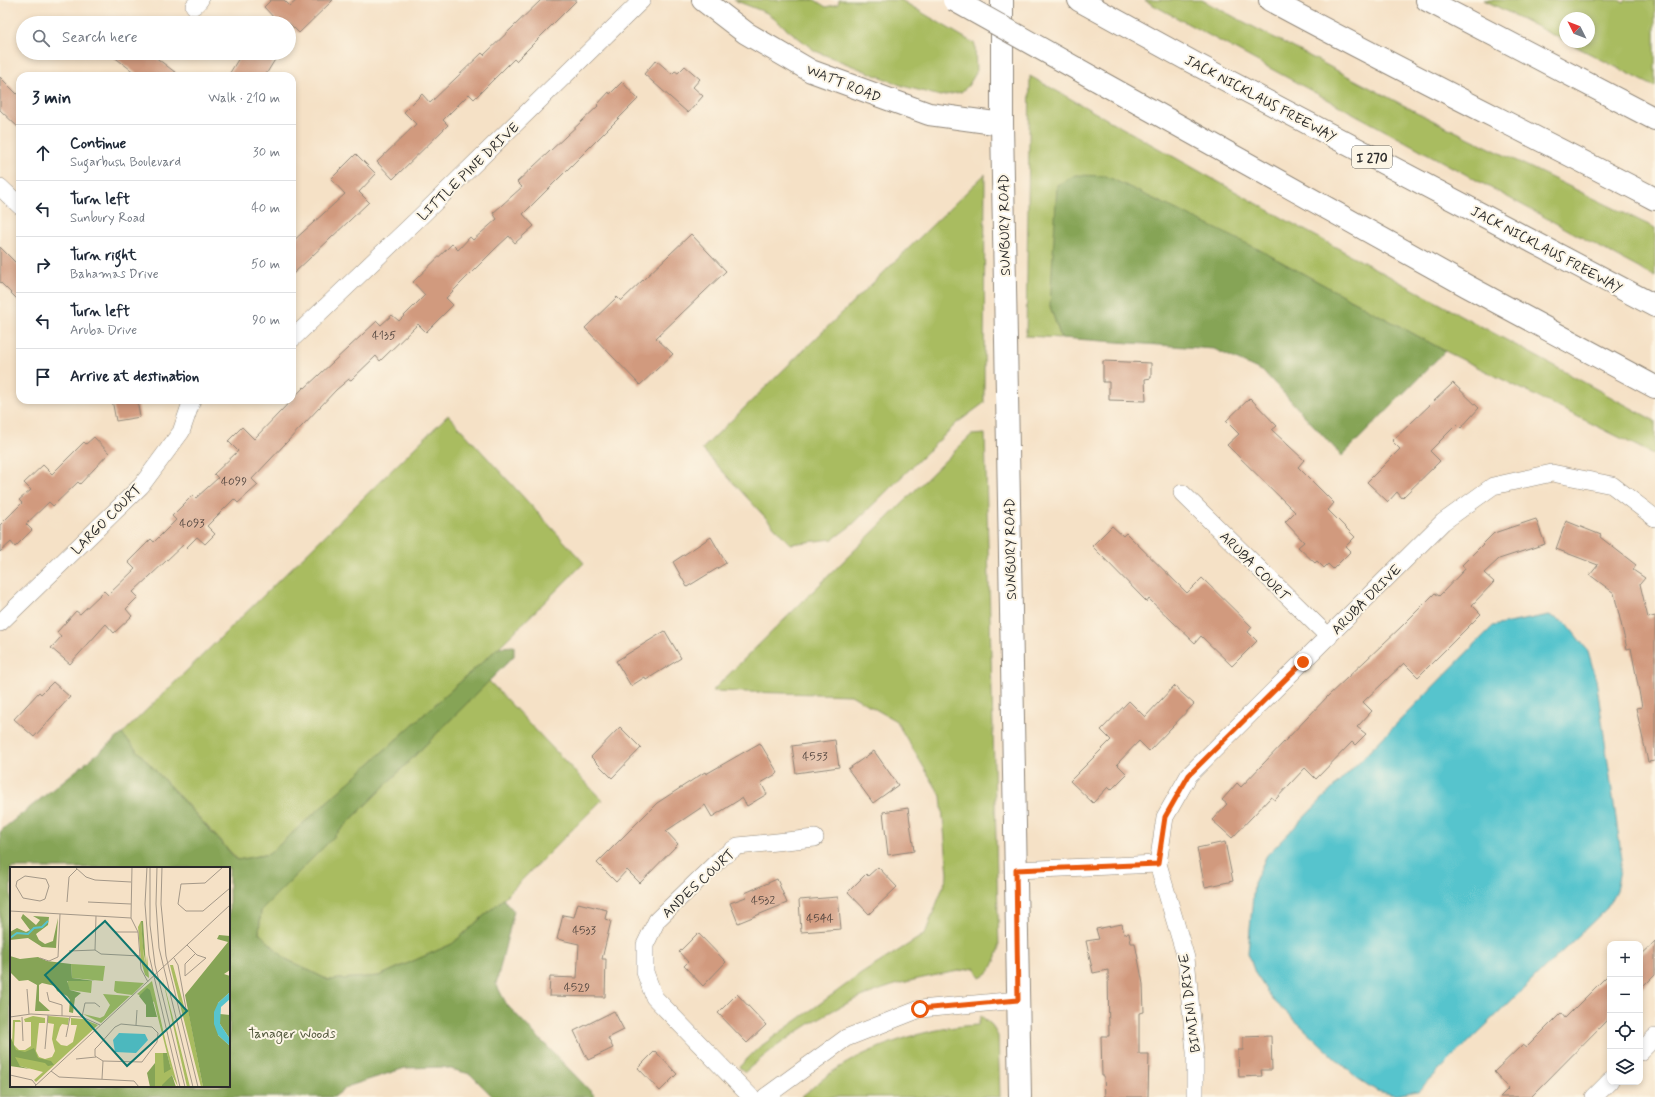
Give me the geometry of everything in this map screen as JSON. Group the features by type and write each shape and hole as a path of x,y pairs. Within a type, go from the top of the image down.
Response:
{"main road":[{"name":"WATT ROAD","path":"703,0 746,33 810,71 929,114 1002,124"},
{"path":"954,0 1467,286 1655,387"},
{"name":"SUNBURY ROAD","path":"1002,0 1002,124 1020,1097"},
{"path":"1270,0 1338,37 1517,126 1655,198"},
{"path":"1427,0 1655,119"},
{"name":"JACK NICKLAUS FREEWAY","path":"1085,3 1655,306"}],"street":[{"name":"LITTLE PINE DRIVE","path":"296,335 443,195 642,0"},
{"path":"0,187 16,202"},
{"name":"LARGO COURT","path":"0,623 141,486 181,432 191,404"},
{"name":"ARUBA DRIVE","path":"1158,864 1165,817 1189,775 1444,522 1493,486 1552,473 1560,474 1612,485 1655,518"},
{"name":"ARUBA COURT","path":"1182,493 1328,637"},
{"name":"ANDES COURT","path":"751,1097 654,997 645,972 645,945 657,920 721,858 738,846 815,838"},
{"path":"1016,870 1158,864"},
{"name":"BIMINI DRIVE","path":"1158,864 1186,958 1195,1052 1195,1097"},
{"path":"765,1097 846,1038 920,1009 1018,1000"},
{"path":"1643,1049 1655,1038"},
{"path":"1594,1097 1607,1084"}],"green space":[{"path":"734,0 815,0 826,7 838,4 839,0 901,0 975,44 976,73 968,86 961,92 940,96 903,86 815,51 767,13"},
{"path":"1144,0 1202,0 1428,118 1655,228 1655,277"},
{"path":"1484,0 1619,0 1624,3 1626,0 1655,0 1655,87 1579,48 1595,48 1595,12 1559,12 1559,38"},
{"path":"1030,76 1288,221 1655,421 1655,455 1445,351 1256,248 1050,306 1061,338 1026,336"},
{"path":"985,174 984,403 957,423 852,525 833,539 790,544 702,449"},
{"path":"1075,175 1106,176 1256,248 1445,351 1342,456 1264,372 1214,349 1061,338 1050,306 1057,185"},
{"path":"448,415 584,563 499,647 269,854 238,860 122,734"},
{"path":"985,434 999,950 996,959 990,970 980,978 975,968 927,977 880,990 843,1005 808,1025 776,1047 745,1072 739,1067 757,1049 861,974 925,934 948,874 941,796 896,721 851,695 712,691 971,435"},
{"name":"Tanager Woods","path":"514,646 514,656 261,910 259,933 286,959 328,980 379,976 452,944 503,899 514,911 496,984 507,1005 596,1097 493,1097 470,1074 443,1067 405,1068 349,1086 334,1097 222,1097 202,1094 194,1097 0,1097 0,832 4,828 122,734 237,860 269,854 499,647"},
{"path":"489,681 602,800 503,899 452,944 379,976 328,980 286,959 259,933 261,910"},
{"path":"981,1016 992,1025 998,1036 1000,1097 801,1097 832,1072 865,1054 902,1039 921,1034 960,1026 978,1025"}],"water":[{"path":"1549,615 1566,623 1588,651 1596,679 1622,860 1616,890 1606,909 1418,1091 1395,1095 1377,1091 1357,1078 1272,999 1255,973 1248,953 1254,883 1267,855 1493,626"}],"building":[{"path":"271,0 284,0 290,6 297,0 333,0 299,33 296,30 296,16 272,16 264,7"},
{"path":"541,0 577,0 516,61 514,59 474,99 469,94 443,120 448,125 393,179 377,162 416,124 404,112 422,94 430,103 482,53 484,55"},
{"path":"118,60 159,60 175,72 134,72"},
{"path":"238,60 275,60 267,72 230,72"},
{"path":"656,60 672,74 675,71 678,73 685,66 700,79 693,87 703,96 688,113 644,74"},
{"path":"0,77 16,93 16,125 0,110"},
{"path":"622,82 638,99 523,214 534,226 515,243 509,236 496,248 446,298 453,305 426,332 418,324 380,361 376,356 351,380 349,379 336,390 252,479 258,485 238,503 234,499 207,526 215,534 205,544 197,537 186,548 183,545 133,592 138,597 126,609 132,616 114,633 106,624 70,664 51,648 61,637 57,632 76,611 80,614 104,591 108,595 135,569 128,562 151,539 154,542 176,520 172,516 193,495 196,498 218,478 214,474 238,451 228,441 242,427 254,439 288,404 296,404 296,395 304,387 305,388 377,321 381,325 392,315 399,321 425,295 413,282 452,244 458,250 470,237 473,240 497,219 493,213 522,187 517,182 598,106 597,105 609,92 610,94"},
{"path":"356,154 376,174 359,192 369,202 296,271 296,238 345,194 331,179"},
{"path":"691,234 726,271 656,338 673,354 640,385 585,328 617,297 621,301"},
{"path":"0,247 16,263 16,298 0,282"},
{"path":"1103,361 1151,363 1151,378 1145,379 1146,401 1109,400 1109,382 1103,382"},
{"path":"1453,383 1479,408 1461,428 1457,424 1430,451 1440,461 1402,498 1397,492 1388,502 1367,482 1400,449 1392,441"},
{"path":"1250,398 1277,426 1272,430 1304,460 1298,467 1334,503 1328,510 1355,537 1346,546 1351,551 1333,569 1328,564 1324,568 1317,561 1315,563 1298,547 1304,542 1285,522 1295,512 1227,445 1239,434 1226,421"},
{"path":"113,404 138,404 140,417 116,421"},
{"path":"94,437 109,453 80,484 78,482 53,506 49,502 26,524 32,530 15,547 11,542 0,552 0,525 22,503 19,500 31,490 24,483 43,465 52,474 84,442 86,444"},
{"path":"1536,519 1545,544 1499,559 1484,573 1494,582 1472,605 1481,614 1418,677 1404,663 1363,702 1372,711 1357,727 1366,734 1355,745 1352,742 1316,779 1305,768 1275,800 1271,797 1232,838 1212,820 1227,804 1222,800 1237,783 1241,787 1329,695 1435,593 1439,596 1465,569 1462,565 1494,533"},
{"path":"1566,521 1601,535 1600,537 1636,565 1633,570 1645,578 1640,584 1648,618 1655,616 1655,761 1648,762 1636,708 1642,707 1631,648 1627,649 1614,593 1590,575 1598,565 1556,549"},
{"path":"1112,526 1123,536 1126,533 1187,593 1202,578 1252,627 1248,632 1257,641 1232,666 1201,636 1195,643 1149,599 1147,602 1092,546"},
{"path":"711,537 726,563 687,587 673,562"},
{"path":"665,631 681,658 646,680 645,677 631,686 616,661"},
{"path":"53,682 70,697 34,737 14,719 39,692 41,694"},
{"path":"1174,686 1194,704 1149,751 1139,741 1117,764 1127,774 1111,790 1108,787 1093,803 1070,781 1111,740 1101,730 1129,701 1145,717"},
{"path":"620,727 641,748 612,778 591,757"},
{"path":"835,740 839,767 796,773 792,746"},
{"path":"760,743 778,773 761,783 767,794 747,806 742,798 712,817 705,805 666,831 678,844 640,883 627,870 616,882 597,863 657,803 705,772 706,774"},
{"path":"874,751 898,785 873,803 848,769"},
{"path":"908,808 914,851 888,855 883,812"},
{"path":"1225,842 1233,881 1205,887 1197,848"},
{"path":"878,867 897,887 869,914 848,892 866,874 868,876"},
{"path":"777,879 787,903 738,923 730,903 746,897 745,893"},
{"path":"838,897 841,929 801,932 799,900"},
{"path":"578,903 607,910 605,919 611,921 602,959 606,959 605,997 549,996 550,977 577,978 579,944 557,939 563,915 574,917"},
{"path":"1122,924 1124,934 1129,933 1131,943 1135,943 1143,984 1144,1012 1139,1013 1139,1054 1149,1054 1148,1097 1105,1097 1104,1076 1102,1076 1101,1036 1109,1036 1108,970 1093,973 1086,941 1099,939 1096,929"},
{"path":"698,933 726,962 703,986 684,966 688,962 679,952"},
{"path":"1655,942 1655,975 1643,987 1643,977 1643,953"},
{"path":"1607,976 1607,1020 1531,1097 1500,1097 1509,1088 1494,1072 1522,1045 1526,1048 1561,1013 1565,1018"},
{"path":"737,994 766,1025 747,1043 718,1013"},
{"path":"614,1011 624,1030 608,1038 613,1048 588,1060 574,1031"},
{"path":"1271,1036 1272,1070 1261,1070 1262,1076 1239,1077 1238,1050 1243,1050 1243,1037"},
{"path":"655,1051 677,1074 660,1091 638,1068"}],"route":[{"path":"920,1009 1018,1000 1016,870 1158,864 1165,817 1189,775 1303,662"}]}
